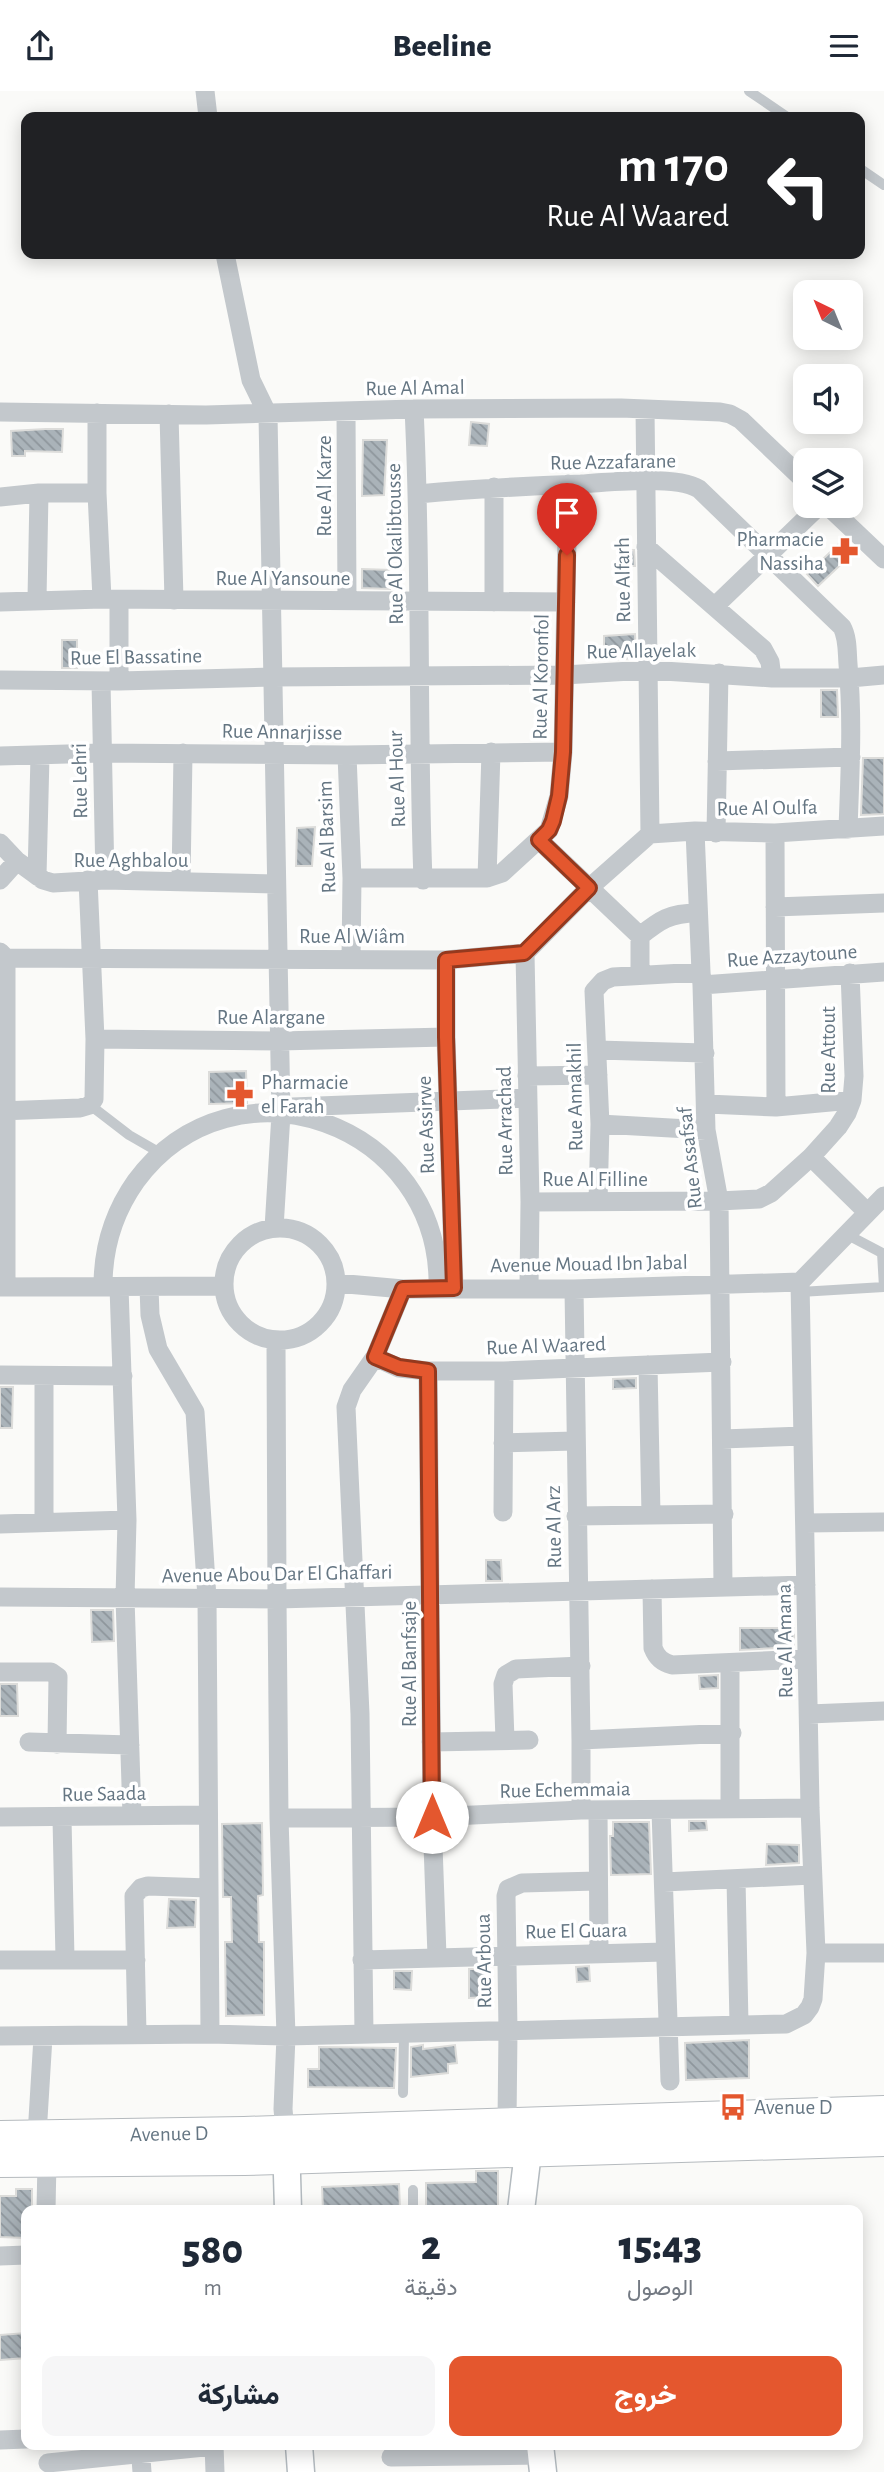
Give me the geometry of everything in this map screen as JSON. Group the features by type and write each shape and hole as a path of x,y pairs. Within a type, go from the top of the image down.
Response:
{"main road":[{"name":"Avenue D","path":"286,2145 507,2123 578,2123 884,2111"},
{"name":"Avenue D","path":"0,2136 42,2148 286,2145 528,2151 884,2141"},
{"name":"Avenue D","path":"0,2162 42,2148"}],"street":[{"path":"205,91 207,112"},
{"path":"226,259 251,380 268,415 281,1111 274,1228"},
{"name":"Rue Al Amal","path":"0,412 268,415 414,409 645,409 730,414 756,433 793,469"},
{"name":"Rue Al Okalibtousse","path":"414,409 420,602 418,677"},
{"name":"Rue Alfarh","path":"645,409 650,834"},
{"name":"Rue Al Karze","path":"346,412 347,601"},
{"name":"Rue Lehri","path":"90,1105 94,1099 95,1087 91,960 97,880 101,753 110,681 110,600 97,493 97,413"},
{"path":"169,414 174,600"},
{"name":"Rue Azzafarane","path":"418,494 494,487 644,481 695,486 770,555 846,633 850,678 851,757 848,829"},
{"name":"Rue Al Koronfol","path":"487,878 508,869 549,830 553,821 563,752 568,484"},
{"path":"494,487 494,602"},
{"path":"37,599 39,493"},
{"path":"0,497 39,493 97,493"},
{"path":"715,606 807,518"},
{"path":"841,518 884,559"},
{"path":"646,547 763,649 770,662 772,678"},
{"name":"Rue Al Yansoune","path":"0,602 37,599 566,602"},
{"name":"Rue Allayelak","path":"272,677 564,675 648,670 772,678 884,675"},
{"path":"716,832 719,673"},
{"name":"Rue El Bassatine","path":"0,680 110,681 272,677"},
{"name":"Rue Al Hour","path":"418,677 423,880"},
{"path":"352,878 487,878 491,752"},
{"name":"Rue Annarjisse","path":"0,756 101,753 347,755 563,752"},
{"path":"181,882 183,754"},
{"name":"Rue Al Barsim","path":"347,755 352,878 351,959"},
{"path":"37,876 40,756"},
{"path":"717,761 851,757"},
{"name":"Rue Al Oulfa","path":"650,834 695,831 775,833 884,826"},
{"name":"Rue Assafsaf","path":"695,831 706,1130 719,1201 720,1284"},
{"path":"775,833 776,1107"},
{"path":"524,953 589,888 650,834"},
{"path":"539,840 640,936 640,974"},
{"name":"Rue Aghbalou","path":"0,843 17,861 37,876 53,883 97,880 276,884"},
{"path":"0,880 17,861"},
{"path":"775,907 884,903"},
{"path":"640,936 662,919 684,913 697,913"},
{"name":"Rue Al Wiâm","path":"3,955 91,960 446,960 524,953"},
{"name":"Rue Arrachad","path":"524,953 530,1202 528,1288"},
{"path":"3,955 3,1287 224,1286"},
{"name":"Rue Assirwe","path":"446,960 449,1101 446,1288"},
{"name":"Rue Azzaytoune","path":"594,991 607,978 640,974 776,981 884,972"},
{"name":"Rue Attout","path":"782,1185 811,1157 848,1113 854,1076 850,973"},
{"name":"Rue Annakhil","path":"594,991 600,1124 598,1202"},
{"name":"Rue Alargane","path":"95,1039 279,1041 446,1037"},
{"path":"597,1050 705,1053"},
{"path":"527,1076 598,1075"},
{"path":"132,1816 125,1598 127,1520 123,1376 107,1244 118,1213 140,1177 162,1154 189,1135 218,1122 281,1111 527,1098"},
{"path":"707,1104 776,1107 852,1100"},
{"path":"3,1111 80,1108 90,1105"},
{"path":"281,1111 315,1119 346,1131 375,1149 399,1173 428,1221 446,1288"},
{"path":"600,1124 706,1130"},
{"path":"811,1157 867,1212"},
{"name":"Rue Al Filline","path":"530,1202 759,1199 782,1185"},
{"path":"800,1287 846,1233 884,1195"},
{"path":"274,1228 297,1230 321,1245 333,1265 336,1283 332,1306 319,1325 299,1337 276,1340 258,1336 239,1323 227,1304 224,1286 228,1263 238,1247 256,1233 274,1228"},
{"name":"Avenue Mouad Ibn Jabal","path":"336,1283 403,1289 574,1289 720,1284 800,1287"},
{"path":"720,1284 723,1587"},
{"path":"149,1287 150,1315 158,1349 195,1412 206,1598 210,2034"},
{"name":"Rue Al Amana","path":"739,2024 786,2024 796,2021 804,2015 813,1999 816,1953 810,1808 800,1287"},
{"path":"364,2034 356,1596 346,1407 352,1390 375,1357 403,1289"},
{"name":"Rue Al Arz","path":"574,1289 581,1740 597,1881 598,1952"},
{"path":"276,1340 279,1818 286,2036 283,2109 289,2205"},
{"name":"Rue Al Waared","path":"375,1357 399,1367 428,1371 574,1369 722,1362"},
{"path":"648,1365 651,1515"},
{"name":"Rue Al Banfsaje","path":"428,1371 432,1817 437,1956"},
{"path":"503,1512 504,1371"},
{"path":"0,1375 123,1376"},
{"path":"44,1377 44,1522"},
{"path":"722,1439 803,1436"},
{"path":"503,1443 575,1441"},
{"path":"576,1516 724,1514"},
{"path":"0,1524 127,1520"},
{"path":"805,1523 884,1523"},
{"name":"Avenue Abou Dar El Ghaffari","path":"0,1597 276,1599 806,1585"},
{"path":"652,1589 653,1648 660,1660 672,1665 807,1659"},
{"path":"730,1663 730,1808"},
{"path":"505,1740 503,1684 506,1675 516,1669 581,1666"},
{"path":"0,1672 51,1672 58,1677 57,1744"},
{"path":"809,1714 884,1711"},
{"path":"581,1740 732,1733"},
{"path":"431,1742 529,1740"},
{"path":"29,1742 130,1745"},
{"name":"Rue Echemmaia","path":"279,1818 432,1817 589,1810 810,1808"},
{"path":"662,1811 670,2081"},
{"name":"Rue Saada","path":"0,1817 208,1815"},
{"path":"62,1818 65,1959"},
{"path":"664,1882 812,1875"},
{"path":"0,2036 286,2036 739,2024 736,1879"},
{"name":"Rue Arboua","path":"507,2123 508,1889 522,1883 597,1881"},
{"path":"137,2034 134,1896 141,1888 148,1886 209,1888"},
{"name":"Rue El Guara","path":"362,1959 665,1952"},
{"path":"816,1953 884,1953"},
{"path":"0,1960 136,1960"},
{"path":"43,2037 42,2148 46,2205"},
{"path":"521,2205 528,2151"},
{"path":"0,2256 21,2255"},
{"path":"0,2440 21,2439"},
{"path":"48,2460 125,2450"},
{"path":"140,2450 142,2472"},
{"path":"214,2450 215,2472"},
{"path":"299,2450 301,2472"},
{"path":"391,2458 541,2457"}],"lane":[{"path":"749,91 780,112"},
{"path":"865,172 884,185"},
{"path":"90,1105 129,1135 162,1154"},
{"path":"800,1287 884,1287 883,1253 846,1233"},
{"path":"403,2093 404,2034"},
{"path":"413,2190 413,2205"}],"building":[{"path":"471,422 489,424 487,446 469,445"},
{"path":"63,429 62,452 25,451 25,456 12,456 11,431"},
{"path":"363,440 387,440 384,495 362,496"},
{"path":"841,542 852,554 818,586 807,574"},
{"path":"634,550 635,566 618,566 618,551"},
{"path":"362,569 391,570 390,589 362,588"},
{"path":"635,634 636,658 604,660 604,636"},
{"path":"62,640 77,640 77,668 62,668"},
{"path":"821,690 837,690 838,717 821,717"},
{"path":"863,758 884,758 884,814 861,815"},
{"path":"315,827 312,866 296,866 297,828"},
{"path":"246,1071 247,1103 209,1104 209,1072"},
{"path":"636,1378 636,1388 613,1389 613,1379"},
{"path":"0,1387 13,1387 12,1428 0,1428"},
{"path":"486,1560 501,1560 502,1581 486,1581"},
{"path":"91,1610 113,1610 114,1641 92,1642"},
{"path":"740,1628 794,1628 794,1647 740,1650"},
{"path":"718,1675 718,1688 700,1689 699,1676"},
{"path":"0,1684 17,1684 18,1716 0,1716"},
{"path":"689,1821 706,1821 707,1830 689,1831"},
{"path":"613,1822 649,1822 651,1874 611,1875 610,1836 613,1836"},
{"path":"262,1823 263,1895 258,1896 259,1942 264,1942 264,2015 226,2016 225,1942 232,1942 231,1897 223,1897 222,1824"},
{"path":"767,1844 799,1845 799,1863 766,1865"},
{"path":"169,1899 196,1900 195,1927 167,1928"},
{"path":"589,1966 590,1981 577,1982 576,1967"},
{"path":"469,1969 487,1969 487,1997 469,1998"},
{"path":"394,1971 412,1971 411,1990 394,1989"},
{"path":"749,2040 749,2078 686,2080 685,2043"},
{"path":"423,2045 423,2049 455,2045 457,2063 448,2064 448,2073 411,2077 411,2047"},
{"path":"319,2047 396,2048 394,2088 308,2087 308,2069 319,2069"},
{"path":"476,2171 498,2171 498,2205 426,2205 426,2183 476,2182"},
{"path":"399,2184 400,2205 323,2205 322,2187"},
{"path":"16,2189 32,2189 32,2205 21,2205 21,2238 0,2237 0,2196 16,2196"},
{"path":"21,2333 21,2358 0,2360 0,2335"}],"place":[{"name":"Pharmacie Nassiha","path":"845,551"},
{"name":"Pharmacie el Farah","path":"240,1094"},
{"name":"Avenue D","path":"733,2107"}],"route":[{"path":"432,1817 428,1371 399,1367 375,1357 403,1289 454,1288 446,960 524,953 589,888 539,840 549,830 559,796 563,752 567,555"}]}
